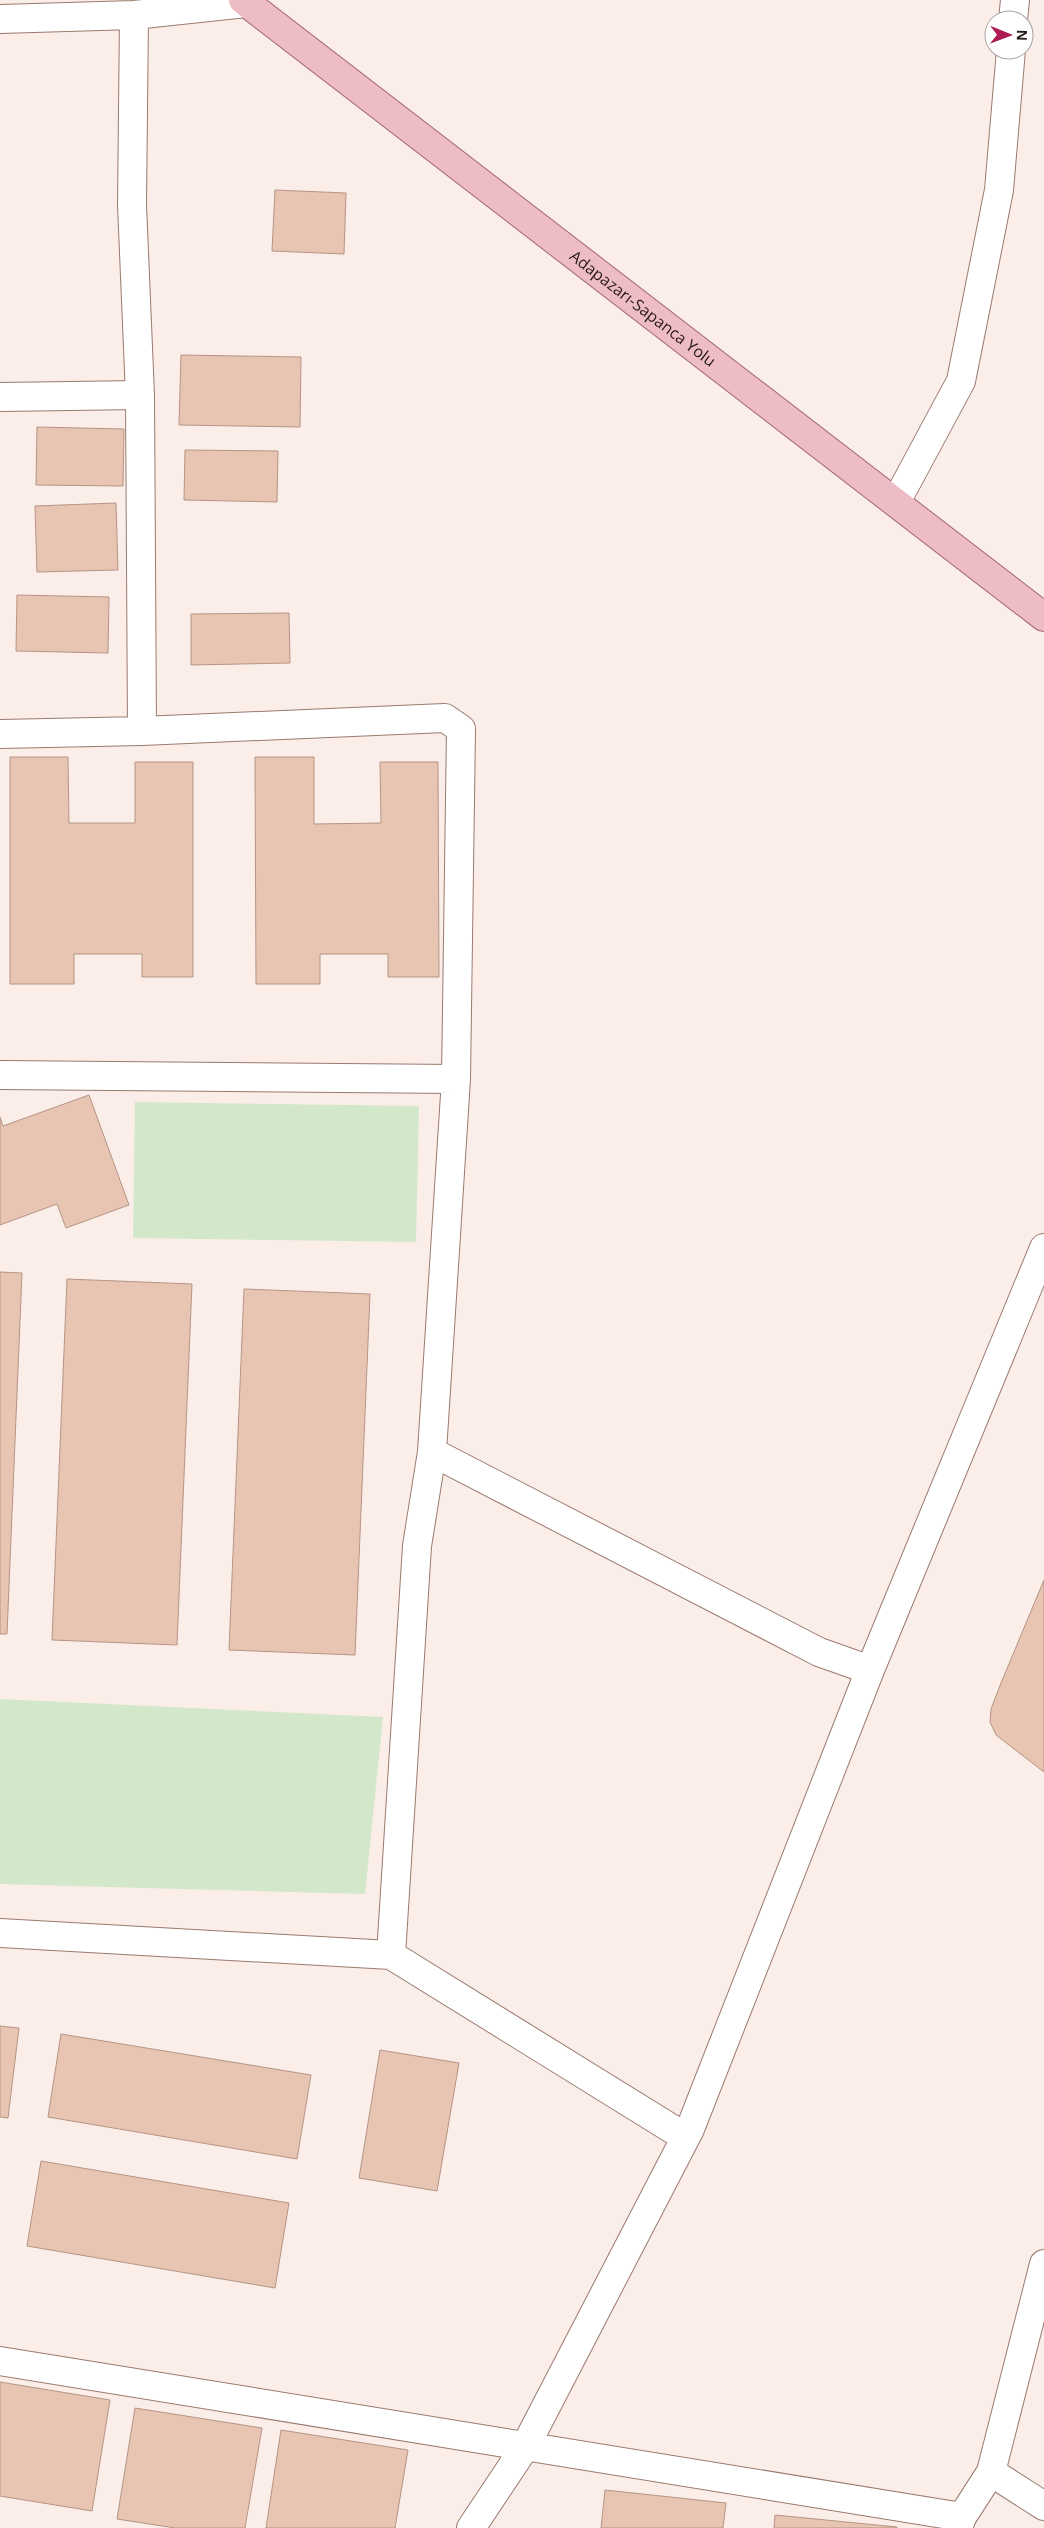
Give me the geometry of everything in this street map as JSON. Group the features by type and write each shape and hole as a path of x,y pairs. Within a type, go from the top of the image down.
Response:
{"main road":[{"name":"Adapazarı-Sapanca Yolu","path":"244,1 1044,617"}],"street":[{"path":"0,19 134,15 244,1"},
{"path":"134,15 132,206 140,395 142,731"},
{"path":"896,502 962,381 999,190 1010,60"},
{"path":"0,397 140,395"},
{"path":"0,734 142,731 445,718 461,729 456,1079 432,1452 417,1546 391,1955"},
{"path":"0,1075 456,1079"},
{"path":"471,2528 525,2447 685,2137 870,1670 1044,1248"},
{"path":"432,1452 819,1652 870,1670"},
{"path":"0,1933 391,1955 685,2137"},
{"path":"0,2361 525,2447 960,2522 991,2472 1044,2264"},
{"path":"991,2472 1044,2506"}],"green space":[{"path":"135,1102 419,1106 416,1242 133,1238"},
{"path":"0,1699 383,1717 365,1894 0,1884"}],"building":[{"path":"275,190 346,193 344,254 272,251"},
{"path":"181,355 301,357 300,427 179,425"},
{"path":"37,427 124,429 123,486 36,485"},
{"path":"185,450 278,451 277,502 184,500"},
{"path":"116,503 118,570 37,572 35,506"},
{"path":"17,595 109,597 108,653 16,651"},
{"path":"289,613 290,663 191,665 191,614"},
{"path":"10,757 68,757 69,823 135,823 135,762 193,762 193,977 142,977 142,954 74,954 74,984 10,984"},
{"path":"255,757 314,757 314,824 381,823 380,762 438,762 439,977 388,977 388,954 320,954 320,984 256,984"},
{"path":"89,1095 129,1205 66,1228 57,1204 0,1225 0,1117 3,1126"},
{"path":"0,1272 22,1273 7,1634 0,1634"},
{"path":"67,1279 192,1284 177,1645 52,1640"},
{"path":"244,1289 370,1294 355,1655 229,1650"},
{"path":"1044,1580 1044,1772 996,1735 990,1722 991,1709"},
{"path":"0,2026 19,2028 8,2118 0,2117"},
{"path":"61,2034 311,2075 297,2159 48,2117"},
{"path":"380,2050 459,2063 437,2191 359,2178"},
{"path":"41,2161 289,2203 275,2288 27,2246"},
{"path":"0,2382 110,2400 92,2511 0,2496"},
{"path":"135,2408 262,2428 245,2528 175,2528 117,2519"},
{"path":"281,2430 408,2450 395,2528 266,2528"},
{"path":"605,2490 726,2503 723,2528 601,2528"},
{"path":"775,2515 897,2527 897,2528 774,2528"}]}
